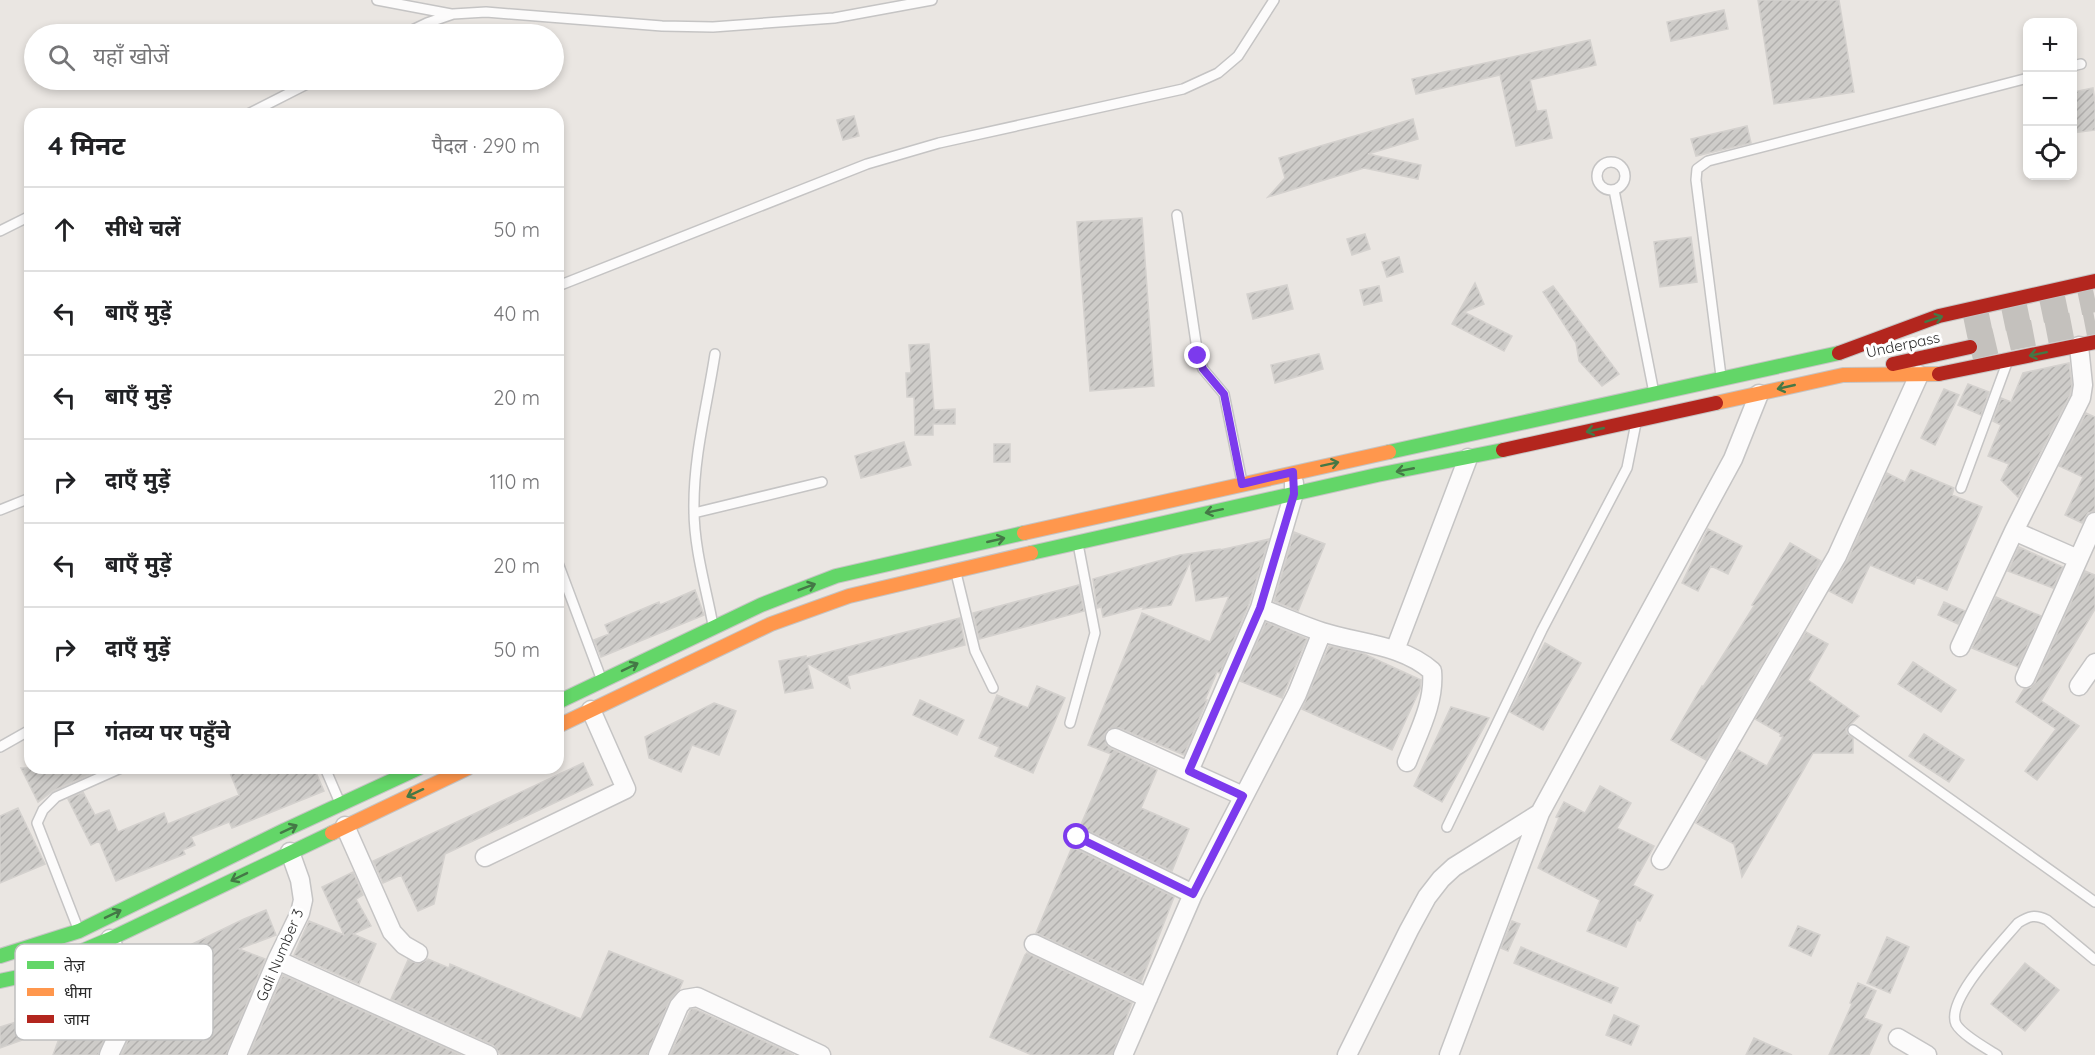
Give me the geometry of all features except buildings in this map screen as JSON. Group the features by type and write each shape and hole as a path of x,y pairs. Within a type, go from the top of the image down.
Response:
{"main road":[{"path":"564,699 761,604 836,576 1293,472 1839,353 1939,316 2095,281"},
{"name":"Underpass","path":"1839,353 1930,333"},
{"path":"564,723 771,624 849,596 1143,526 1468,458 1843,375 1945,374 2087,344"},
{"name":"Underpass","path":"1843,375 1970,347"},
{"path":"41,944 79,931 285,830 407,774"},
{"path":"98,944 455,774"},
{"path":"0,956 15,953"},
{"path":"0,981 15,978"}],"street":[{"path":"1960,647 2014,531 2081,398 2087,344"},
{"path":"1661,860 1837,556 1918,375"},
{"path":"1449,1055 1540,813 1733,459 1759,394"},
{"path":"1395,650 1468,458"},
{"path":"1189,771 1260,608 1294,494 1293,472"},
{"path":"2025,678 2095,522"},
{"path":"2014,531 2078,559"},
{"path":"1260,608 1322,632 1395,650 1420,661 1432,671 1433,686 1430,703 1407,762"},
{"path":"1123,1055 1193,894 1297,694 1322,632"},
{"path":"2079,686 2095,663"},
{"path":"484,857 626,789 591,710"},
{"path":"1115,738 1243,796"},
{"path":"1347,1055 1409,930 1427,897 1441,879 1454,867 1540,813"},
{"path":"345,826 392,932 404,945 418,953"},
{"path":"1077,837 1193,894"},
{"name":"Gali Number 3","path":"237,1055 277,960 300,913 303,900 300,880 291,852"},
{"path":"110,939 112,944"},
{"path":"1034,944 1148,998"},
{"path":"277,960 488,1055"},
{"path":"658,1055 679,1006 685,999 697,997 791,1049 821,1055"},
{"path":"1898,1038 1927,1055"},
{"path":"109,1055 115,1040"}],"lane":[{"path":"377,0 453,14 486,12 662,26 713,27 834,18 932,0"},
{"path":"564,284 867,164 939,143 1184,89 1218,73 1238,56 1274,0"},
{"path":"425,24 453,14"},
{"path":"1721,378 1696,180 1697,169 1708,161 2023,79"},
{"path":"260,108 295,90"},
{"path":"1614,190 1654,393"},
{"path":"1177,215 1198,356 1203,369 1224,394 1242,484"},
{"path":"0,231 24,219"},
{"path":"714,627 698,548 694,513 694,480 715,354"},
{"path":"1960,488 2007,361"},
{"path":"1447,827 1542,630 1627,468 1636,420"},
{"path":"694,513 822,482"},
{"path":"0,510 24,500"},
{"path":"1070,723 1095,633 1077,543"},
{"path":"955,571 975,651 993,688"},
{"path":"564,579 602,681"},
{"path":"1853,730 2095,902"},
{"path":"0,747 24,733"},
{"path":"85,944 37,823 43,810 56,797 108,774"},
{"path":"327,774 342,805"},
{"path":"1997,1055 1962,1031 1956,1023 1955,1013 1961,994 2018,923 2030,915 2039,916 2095,960"}],"tunnel":[{"path":"1965,326 2095,299"},
{"path":"1970,347 2095,321"}],"traffic: fast":[{"path":"1389,452 1839,353"},
{"path":"1031,553 1377,475 1503,450"},
{"path":"564,699 761,605 836,576 1024,533"},
{"path":"38,944 79,931 285,830 406,774"},
{"path":"98,944 332,833"},
{"path":"0,956 15,951"},
{"path":"0,981 15,978"}],"traffic: slow":[{"path":"1716,403 1843,375 1939,374"},
{"path":"1024,533 1389,452"},
{"path":"564,723 771,624 849,596 1031,553"},
{"path":"332,833 455,774"}],"traffic: jam":[{"path":"1839,353 1939,316 2095,281"},
{"path":"1939,374 2095,342"},
{"path":"1893,364 1970,347"},
{"path":"1503,450 1716,403"}],"route":[{"path":"1077,837 1193,894 1243,796 1189,771 1260,608 1294,494 1293,472 1242,484 1224,394 1203,369 1198,356"}]}
